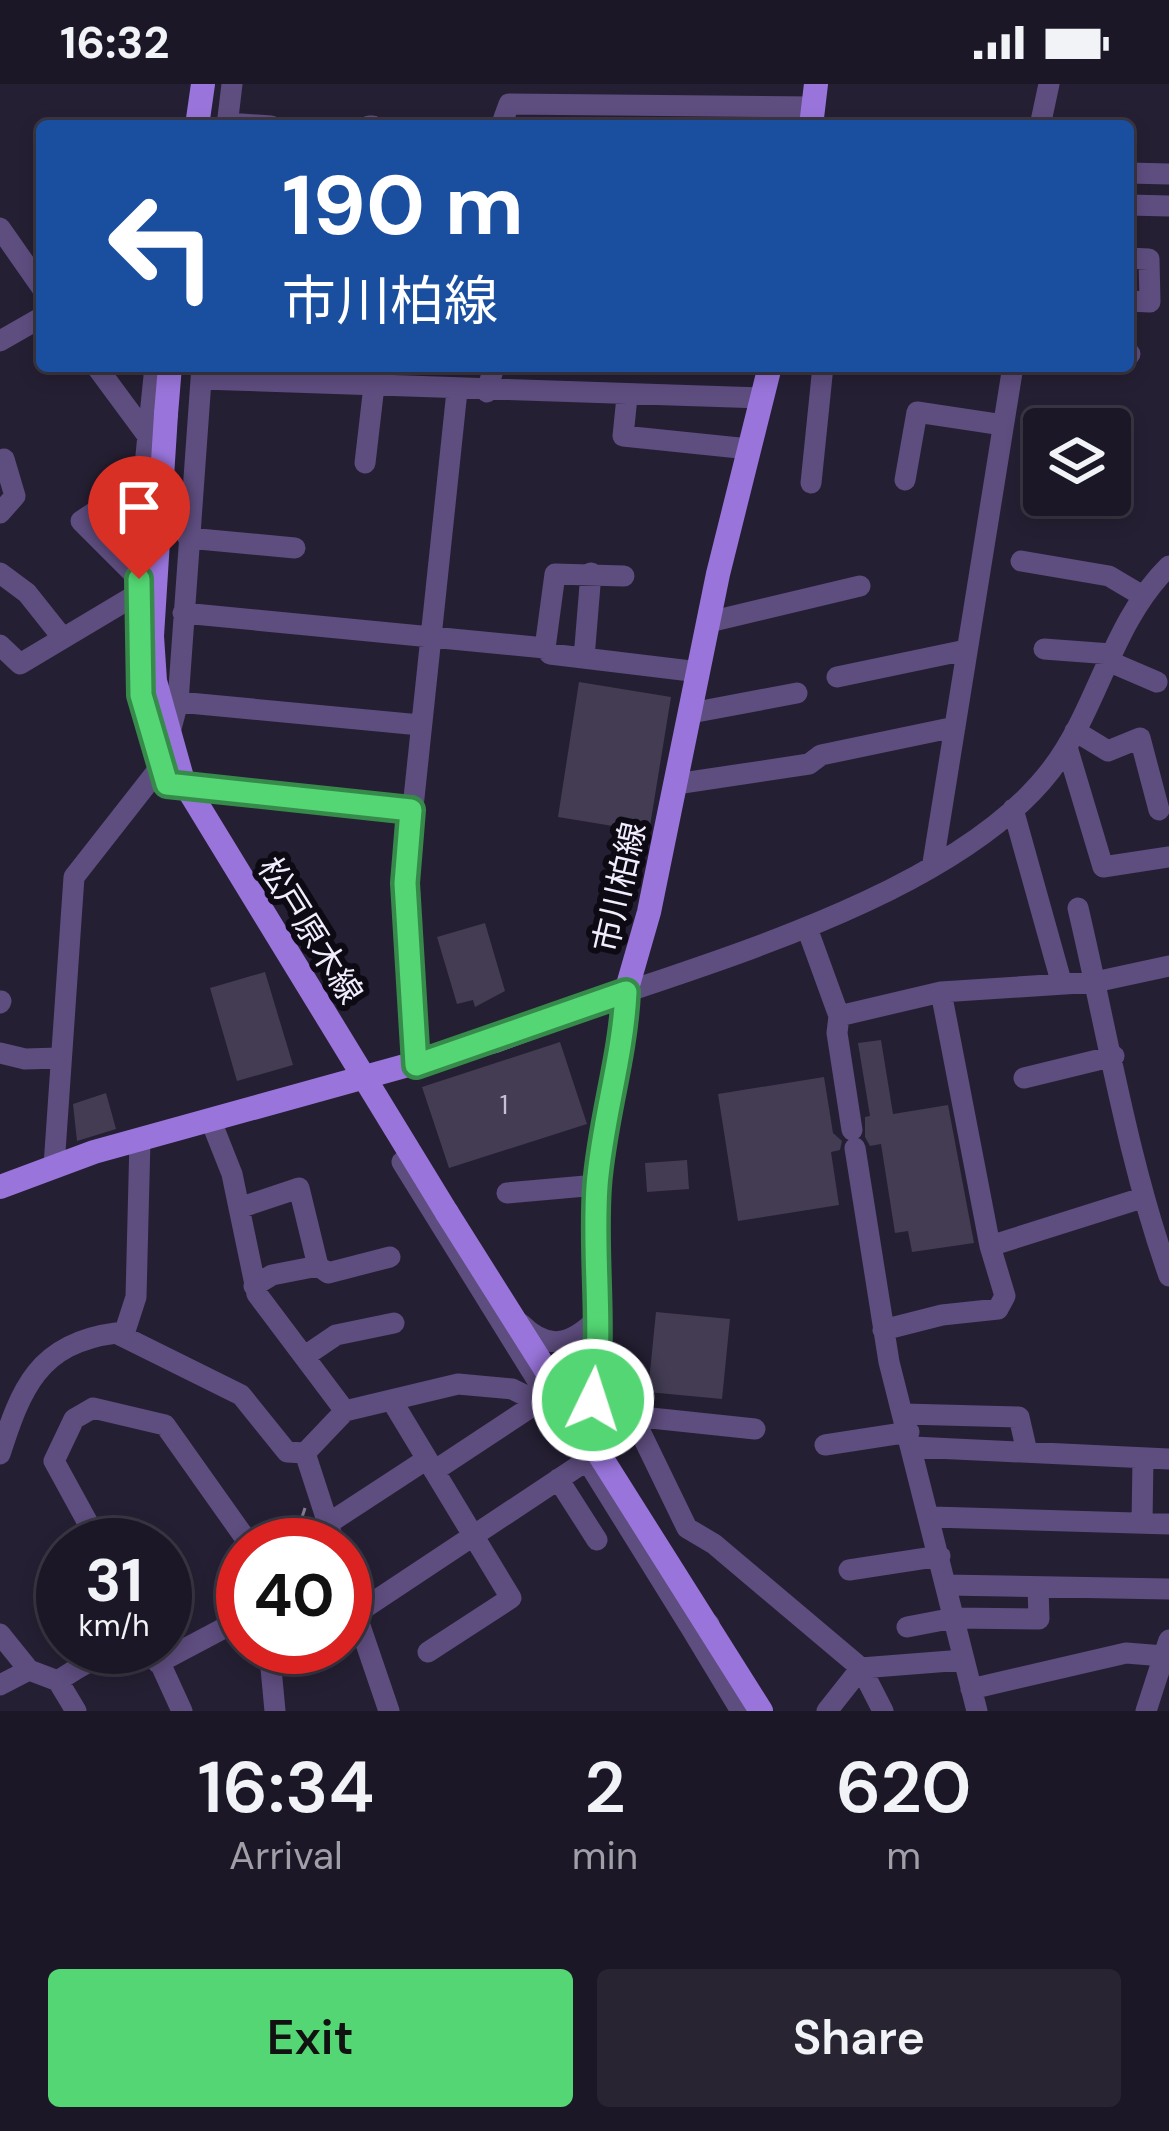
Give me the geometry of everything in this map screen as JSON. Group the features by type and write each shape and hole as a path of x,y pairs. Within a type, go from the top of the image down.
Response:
{"main road":[{"path":"198,120 203,84"},
{"name":"松戸原木線","path":"168,372 159,405 152,636 154,681 183,781 447,1213 581,1419 702,1629 761,1711"},
{"name":"市川柏線","path":"0,1187 140,1140 416,1065 626,992 768,372"}],"street":[{"path":"228,120 232,84"},
{"path":"1041,120 1049,84"},
{"path":"503,120 509,104 813,106"},
{"path":"1134,173 1169,174"},
{"path":"1134,205 1169,206"},
{"path":"0,228 36,279"},
{"path":"1134,258 1149,259 1150,302 1134,301"},
{"path":"0,341 36,320"},
{"path":"100,372 147,435"},
{"path":"156,372 159,405 147,435 137,626 141,695 167,784 411,810"},
{"path":"54,1166 74,877 161,766 178,702 202,372 457,391 762,398"},
{"path":"487,392 492,372"},
{"path":"811,483 822,372"},
{"path":"933,863 1011,372"},
{"path":"365,463 374,386"},
{"path":"416,1065 405,883 457,391"},
{"path":"627,398 623,436 749,449"},
{"path":"120,401 159,405"},
{"path":"904,480 917,412 1003,425"},
{"path":"0,460 4,459 15,496 0,513"},
{"path":"139,586 81,521 145,479"},
{"path":"188,538 295,548"},
{"path":"1021,561 1109,576 1141,595"},
{"path":"581,1419 593,1400 598,1368 597,1185 624,1036 626,992 807,928 933,863 1013,808 1071,739 1141,595 1169,566"},
{"path":"0,573 27,593 62,638"},
{"path":"584,658 592,573"},
{"path":"545,648 555,574 624,576"},
{"path":"0,645 20,664 139,586"},
{"path":"709,622 860,586"},
{"path":"137,626 183,617 545,648 550,654 699,672"},
{"path":"1044,649 1110,658 1157,682"},
{"path":"836,677 966,650"},
{"path":"691,713 797,693"},
{"path":"178,702 421,725"},
{"path":"676,784 809,764 821,755 955,727"},
{"path":"1071,739 1108,751 1141,738 1159,810"},
{"path":"1071,739 1103,868 1169,857"},
{"path":"1013,808 1061,981"},
{"path":"1078,908 1169,1276"},
{"path":"807,928 839,1016 837,1034 883,1330 974,1700 1126,1653 1167,1648 1146,1711"},
{"path":"839,1016 941,992 1095,982 1169,967"},
{"path":"883,1330 942,1315 998,1309 1005,1296 990,1246 941,992"},
{"path":"0,1053 25,1059 59,1058"},
{"path":"1024,1078 1114,1056"},
{"path":"211,1121 239,1208 254,1286 345,1411"},
{"path":"124,1334 136,1297 140,1140"},
{"path":"402,1162 545,1406 702,1629 741,1711"},
{"path":"507,1193 597,1185"},
{"path":"239,1208 299,1188 318,1266 328,1274 390,1257"},
{"path":"990,1246 1153,1210"},
{"path":"254,1286 272,1275 318,1266"},
{"path":"512,1315 530,1333 556,1344 569,1342 596,1321"},
{"path":"305,1356 336,1335 394,1323"},
{"path":"0,1454 31,1375 94,1335 124,1334 241,1395 287,1452 305,1453 345,1411 476,1384 512,1389 545,1406"},
{"path":"621,1392 687,1528 714,1544 861,1669 884,1711"},
{"path":"392,1401 511,1598 428,1652"},
{"path":"355,1518 430,1465 545,1406"},
{"path":"85,1518 54,1461 74,1419 93,1408 165,1425 231,1518"},
{"path":"632,1416 755,1429"},
{"path":"825,1444 1019,1417 1027,1453"},
{"path":"908,1431 1027,1453 1169,1459"},
{"path":"305,1453 327,1518"},
{"path":"1142,1523 1143,1458"},
{"path":"372,1603 586,1461"},
{"path":"558,1479 597,1540"},
{"path":"932,1516 1169,1524"},
{"path":"849,1570 940,1556"},
{"path":"946,1585 1169,1589"},
{"path":"907,1627 954,1618 1039,1619 1039,1587"},
{"path":"0,1634 28,1670 58,1681 76,1711"},
{"path":"827,1711 861,1669 963,1660"},
{"path":"372,1664 389,1711"},
{"path":"0,1685 28,1670"},
{"path":"58,1681 68,1674"},
{"path":"165,1674 182,1711"},
{"path":"272,1674 275,1711"}],"building":[{"path":"579,682 671,697 649,832 558,817"},
{"path":"485,923 505,991 475,1007 473,1000 457,1004 437,937"},
{"path":"265,972 293,1065 237,1081 210,988"},
{"path":"881,1040 893,1114 948,1105 974,1243 912,1252 908,1231 895,1233 881,1144 870,1146 865,1137 865,1117 870,1116 858,1043"},
{"path":"560,1042 587,1124 449,1168 422,1087"},
{"path":"824,1077 833,1133 842,1141 840,1150 831,1152 839,1205 738,1221 718,1094"},
{"path":"106,1093 116,1129 77,1141 73,1104"},
{"path":"687,1160 689,1189 647,1192 645,1163"},
{"path":"656,1312 730,1319 722,1399 648,1392"}],"route":[{"path":"139,579 141,695 167,784 411,810 405,883 416,1065 626,992 624,1036 597,1185 598,1368 593,1400"}]}
